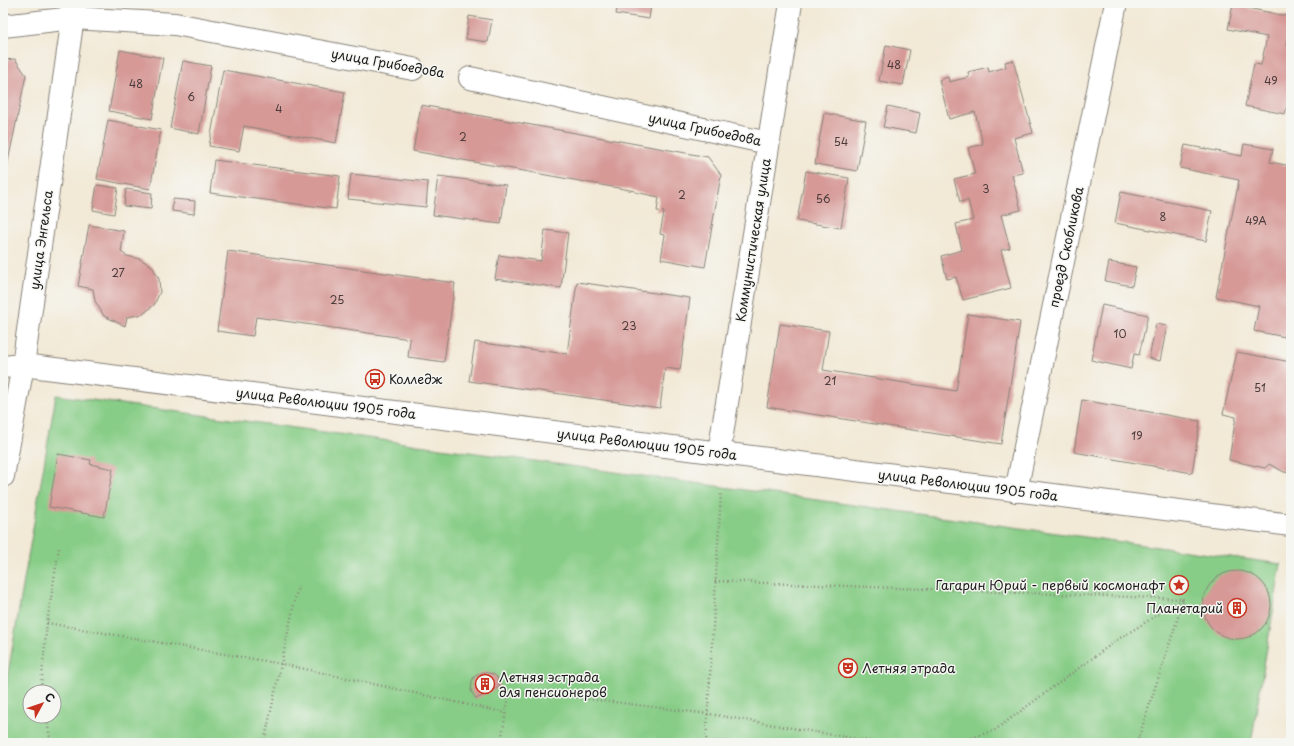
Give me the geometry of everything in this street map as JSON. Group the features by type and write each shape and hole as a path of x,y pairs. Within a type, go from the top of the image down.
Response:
{"street":[{"name":"Коммунистическая улица","path":"719,453 791,3"},
{"name":"проезд Скобликова","path":"1016,491 1116,3"},
{"name":"улица Грибоедова","path":"3,26 74,11 175,24 413,69"},
{"name":"улица Энгельса","path":"3,476 13,366 74,11"},
{"name":"улица Грибоедова","path":"470,78 768,143"},
{"name":"улица Революции 1905 года","path":"13,366 1291,525"}],"path":[{"name":"улица Грибоедова","path":"413,69 470,78"},
{"path":"706,743 709,714 715,581 721,494"},
{"path":"41,684 47,623 59,548"},
{"path":"715,581 1184,599"},
{"path":"264,743 298,586"},
{"path":"968,743 968,739 995,730 1117,640 1184,599"},
{"path":"1137,743 1184,599"},
{"path":"47,623 282,664 506,713"},
{"path":"502,743 509,694 549,694 709,714 881,743"},
{"path":"47,724 51,743"}],"green space":[{"path":"56,395 1281,564 1251,743 3,743 3,702"}],"building":[{"path":"618,3 651,5 649,19 616,14"},
{"path":"1233,5 1291,17 1287,46 1291,47 1291,97 1289,96 1285,114 1245,106 1254,64 1261,65 1267,37 1228,29"},
{"path":"469,16 492,20 488,42 466,39"},
{"path":"886,45 910,50 903,85 879,81"},
{"path":"120,50 163,58 152,119 109,111"},
{"path":"15,59 26,75 4,181 3,60"},
{"path":"1013,60 1033,133 1014,138 1023,173 1012,175 1021,210 1001,215 1010,248 1001,250 1011,288 963,300 956,277 947,279 941,256 962,250 956,224 973,220 968,200 960,202 954,179 975,174 968,148 983,144 975,112 949,119 939,80 948,77 949,82 969,77 968,72 988,67 989,72 1006,67 1005,62"},
{"path":"183,61 211,66 199,134 170,128"},
{"path":"223,70 345,92 336,143 244,126 239,151 209,146"},
{"path":"421,105 708,157 721,175 705,267 661,259 665,235 660,234 664,212 657,211 659,197 635,191 413,151"},
{"path":"888,106 920,113 916,133 883,127"},
{"path":"824,113 866,121 857,171 815,164"},
{"path":"108,120 161,130 150,189 97,179"},
{"path":"1244,144 1273,149 1270,162 1291,166 1291,338 1254,331 1259,306 1216,297 1239,180 1180,168 1185,145 1242,156"},
{"path":"214,160 340,176 336,209 210,193"},
{"path":"806,171 849,178 841,228 797,221"},
{"path":"351,174 428,182 426,207 348,199"},
{"path":"438,176 506,185 501,224 433,215"},
{"path":"97,185 118,188 114,214 93,210"},
{"path":"126,189 152,193 151,209 124,206"},
{"path":"1121,192 1212,211 1206,241 1115,223"},
{"path":"173,199 195,201 194,214 172,211"},
{"path":"89,225 124,231 121,252 127,256 140,259 152,266 159,279 160,292 154,305 143,314 127,317 125,326 104,316 95,301 93,289 78,286"},
{"path":"545,230 568,233 561,288 495,279 499,255 541,261"},
{"path":"228,251 455,283 444,362 408,357 410,339 256,317 253,336 217,331"},
{"path":"1109,262 1136,267 1132,286 1105,281"},
{"path":"577,282 690,298 680,370 665,368 660,408 469,381 475,342 567,354"},
{"path":"1102,305 1148,315 1139,355 1134,354 1131,369 1091,360"},
{"path":"968,314 1020,322 1001,444 767,407 780,324 829,331 823,370 956,391"},
{"path":"1156,324 1167,326 1160,361 1149,358"},
{"path":"1237,352 1291,362 1291,473 1284,472 1269,464 1265,468 1229,460 1236,417 1223,414"},
{"path":"1082,400 1200,421 1192,473 1074,452"},
{"path":"58,454 91,460 90,464 113,469 104,517 49,507"},
{"name":"Планетарий","path":"1237,571 1250,574 1261,581 1268,592 1271,605 1268,618 1261,629 1250,636 1237,639 1224,636 1213,629 1206,618 1203,605 1206,592 1213,581 1224,574"},
{"name":"Летняя эстрада для пенсионеров","path":"483,672 493,674 497,677 500,687 476,699 471,691 472,681 474,677"}],"place":[{"name":"Колледж","path":"375,379"},
{"name":"Гагарин Юрий - первый космонафт","path":"1179,585"},
{"name":"Планетарий","path":"1237,608"},
{"name":"Летняя этрада","path":"848,668"},
{"name":"Летняя эстрада для пенсионеров","path":"485,684"}]}
